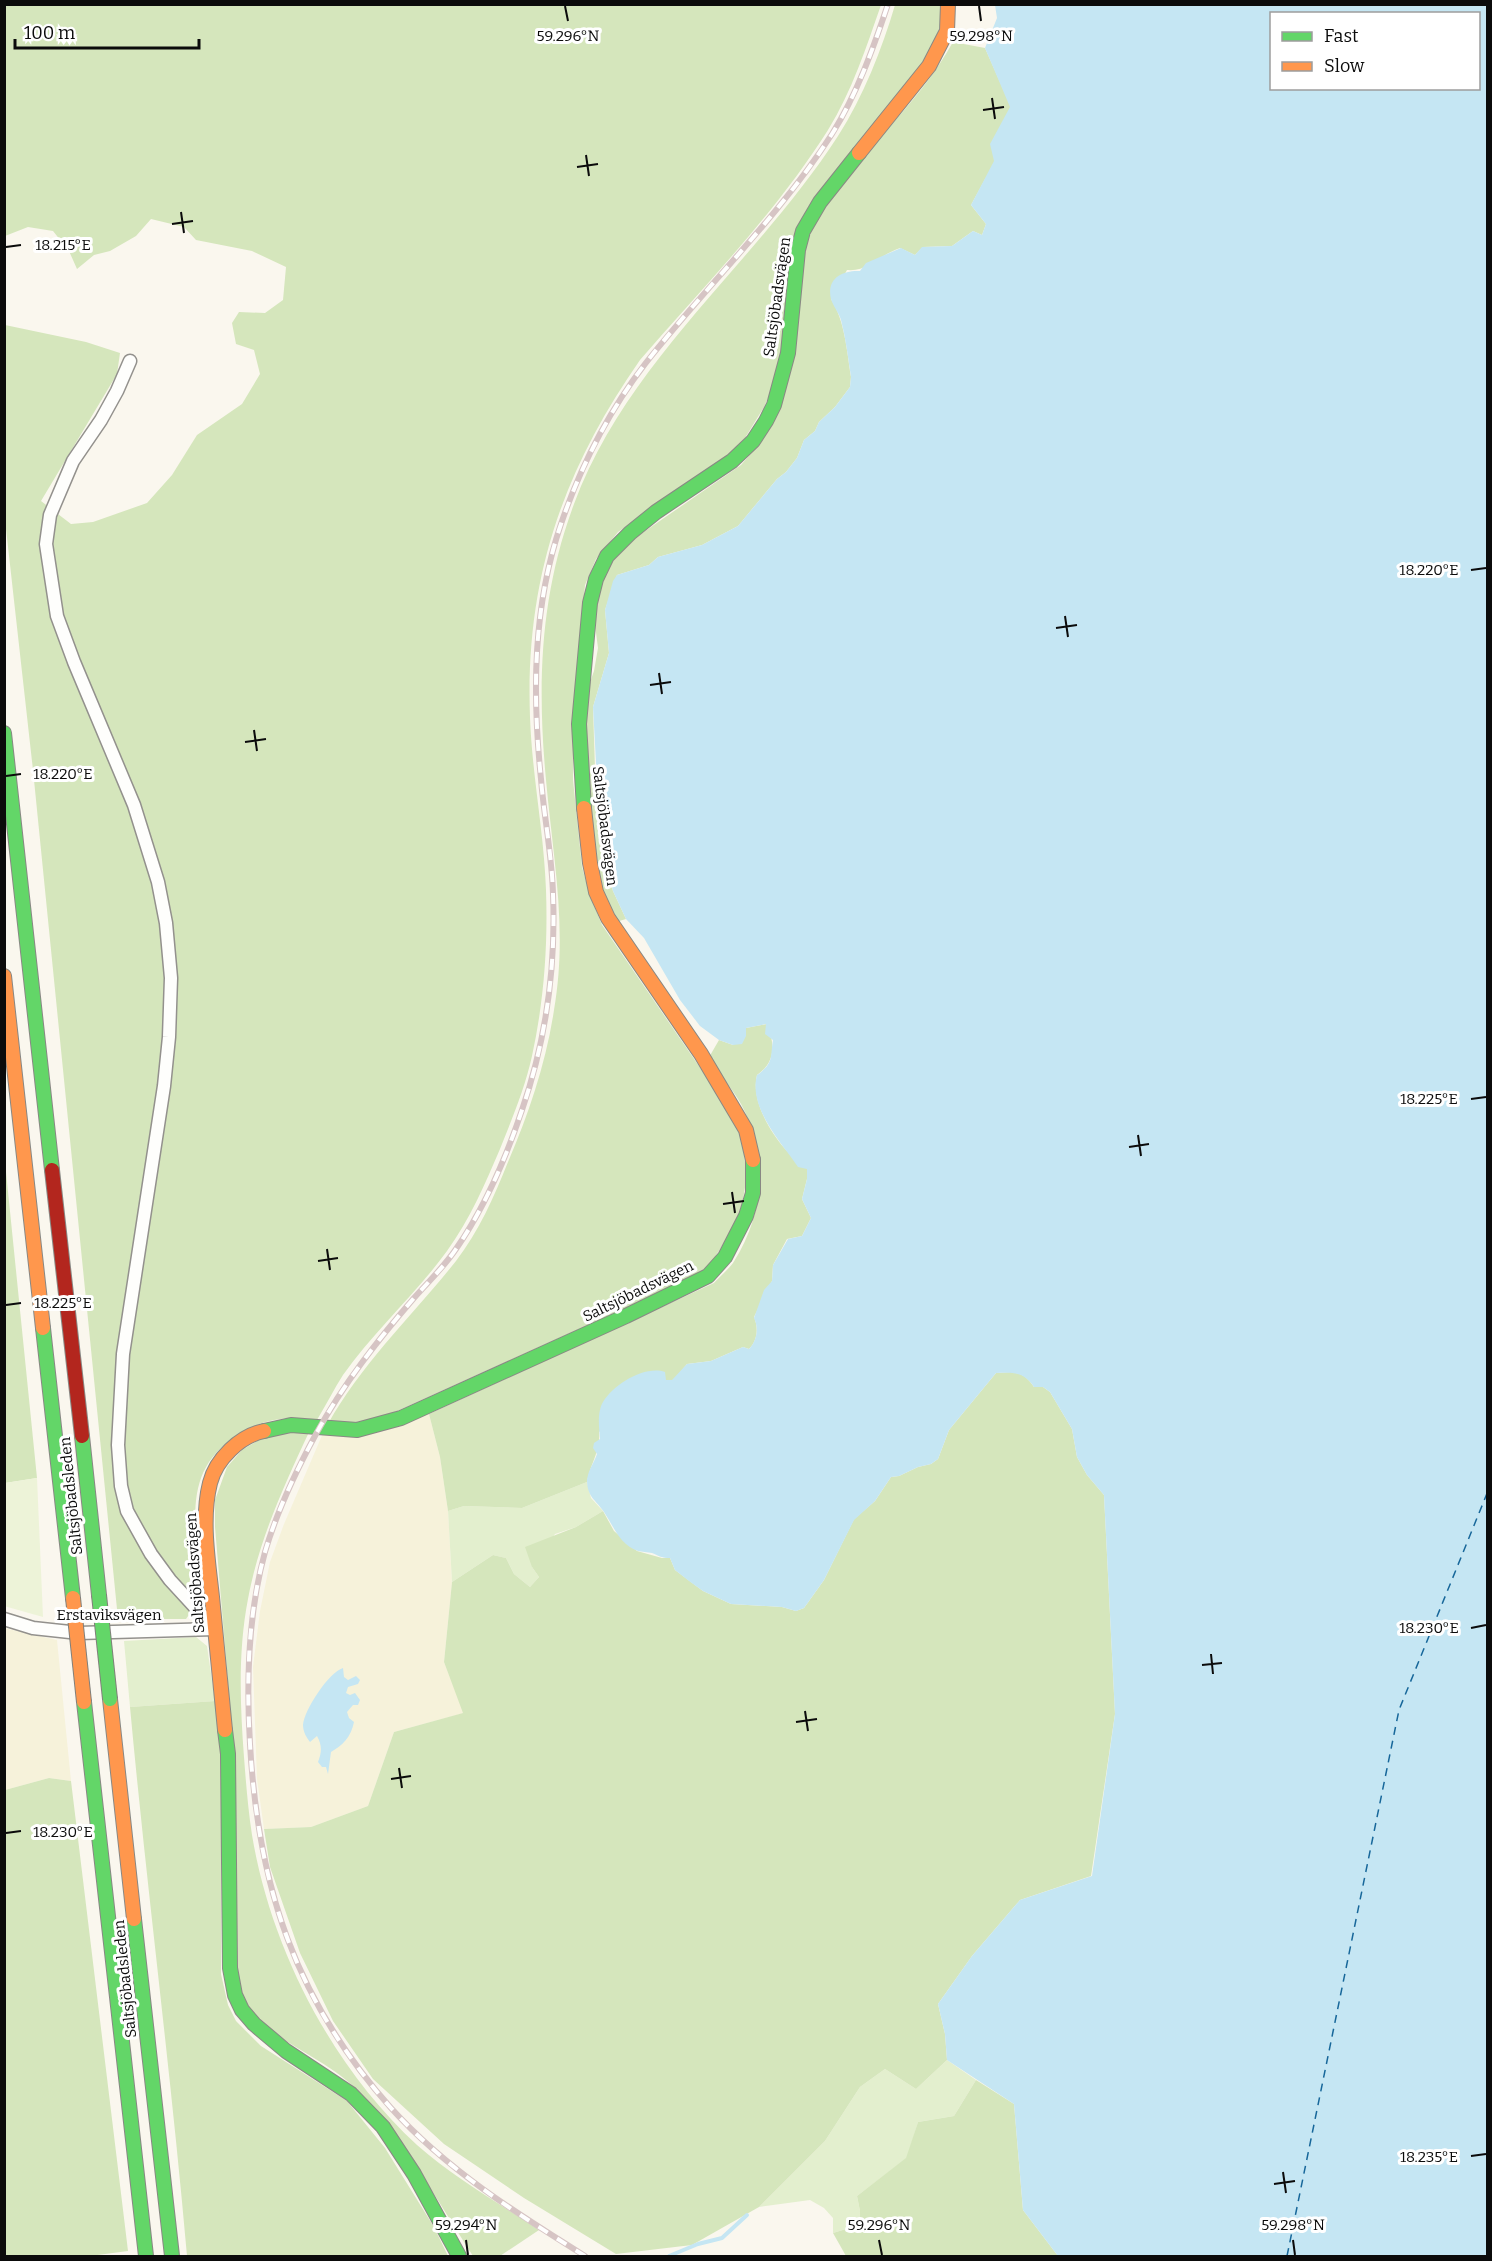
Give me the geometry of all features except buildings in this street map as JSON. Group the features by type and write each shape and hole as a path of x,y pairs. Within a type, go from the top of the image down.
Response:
{"main road":[{"name":"Saltsjöbadsvägen","path":"459,2256 417,2179 382,2126 353,2096 301,2062 262,2032 235,1996 230,1968 228,1754 207,1553 207,1495 215,1468 222,1458 242,1440 254,1433 280,1427 310,1425 327,1429 357,1430 401,1418 615,1321 708,1276 724,1257 739,1232 753,1193 754,1163 746,1130 701,1054 608,918 596,892 590,863 581,780 579,724 590,603 596,579 607,556 656,512 732,461 753,441 766,421 774,405 788,353 798,250 803,231 820,202 929,66 947,31 948,4"},
{"name":"Saltsjöbadsleden","path":"4,733 172,2256"},
{"name":"Saltsjöbadsleden","path":"4,976 146,2256"}],"street":[{"path":"130,361 102,420 73,460 50,515 46,544 57,616 134,805 158,882 166,923 171,978 169,1037 164,1086 123,1354 118,1444 121,1486 127,1511 151,1554 170,1580 215,1629"},
{"name":"Erstaviksvägen","path":"4,1619 33,1628 79,1633 215,1629"}],"shaded area":[{"path":"429,1414 440,1457 448,1511 452,1582 444,1662 464,1713 394,1732 368,1806 311,1827 264,1829 257,1779 253,1667 260,1611 270,1562 284,1524 323,1433"},
{"path":"4,1628 57,1640 71,1781 49,1778 5,1790"}],"green space":[{"path":"5,5 881,5 851,85 828,130 762,220 640,360 589,444 554,529 542,573 534,619 530,667 531,739 546,890 546,932 540,1015 529,1068 518,1103 483,1188 447,1251 355,1359 317,1420 286,1418 257,1425 239,1434 222,1447 209,1462 197,1493 195,1510 201,1597 186,1619 118,1619 33,770 5,520 5,325 86,342 120,353 117,374 41,501 71,524 93,522 147,503 172,475 197,435 242,404 260,374 254,350 236,344 232,323 239,312 265,313 283,300 286,267 252,251 196,240 184,227 151,219 136,236 110,251 94,255 77,269 69,251 53,231 28,227 5,236"},
{"path":"895,5 940,5 940,26 919,69 816,195 782,341 776,380 764,407 745,438 726,457 618,532 596,559 585,585 573,717 573,780 582,867 590,896 602,925 736,1120 745,1164 743,1200 737,1217 705,1272 375,1421 328,1424 356,1380 456,1261 472,1238 516,1144 541,1068 551,1030 560,951 558,894 543,744 542,674 548,606 554,572 574,504 597,452 626,403 696,313 770,227 838,136 871,72"},
{"path":"953,42 985,48 1011,107 991,144 995,161 971,205 986,224 982,235 973,231 952,246 923,247 915,255 900,248 867,266 847,270 831,299 845,337 851,377 850,387 835,407 819,422 815,431 804,440 797,458 738,526 702,545 658,557 649,565 617,575 605,610 609,653 593,707 595,769 605,864 613,891 626,919 616,922 603,897 585,777 587,691 594,671 598,648 594,617 596,596 612,560 635,538 741,465 760,443 802,251 811,224 829,197 921,89"},
{"path":"767,1024 772,1052 768,1064 757,1075 758,1100 778,1140 797,1161 807,1168 802,1199 811,1218 802,1236 787,1239 773,1265 772,1281 754,1317 757,1330 752,1346 749,1349 743,1347 711,1361 687,1364 673,1381 666,1380 599,1432 597,1451 587,1482 522,1508 464,1506 448,1511 440,1457 429,1414 714,1283 733,1263 752,1224 760,1184 759,1164 750,1124 741,1104 708,1059 719,1040 733,1045 746,1028"},
{"path":"4,1152 37,1478 5,1483 4,1483"},
{"path":"1011,1372 1024,1376 1034,1387 1043,1387 1050,1392 1072,1429 1077,1457 1087,1475 1104,1495 1115,1714 1091,1876 1020,1900 972,1956 938,2004 945,2034 947,2060 916,2089 885,2069 860,2087 825,2141 759,2207 692,2245 616,2254 524,2198 444,2144 373,2079 333,2021 300,1953 270,1867 264,1829 311,1827 368,1806 394,1732 463,1713 444,1662 452,1582 493,1555 506,1558 514,1574 530,1587 539,1577 532,1567 525,1547 576,1527 603,1511 614,1531 637,1551 670,1558 675,1570 703,1591 731,1604 782,1607 796,1611 804,1608 824,1580 854,1519 875,1501 891,1477 931,1464 938,1459 949,1430 996,1373"},
{"path":"310,1430 266,1534 253,1577 245,1618 241,1658 244,1757 252,1835 261,1878 290,1963 332,2043 358,2080 386,2114 417,2145 461,2179 539,2230 500,2256 473,2256 420,2173 377,2113 349,2082 279,2036 254,2015 244,2001 235,1973 232,1730 215,1527 215,1500 227,1467 242,1450 264,1437"},
{"path":"37,1478 43,1617 4,1606 5,1483"},
{"path":"587,1482 591,1498 603,1511 576,1527 555,1534 532,1567 539,1577 530,1587 514,1574 506,1558 493,1555 452,1582 448,1511 464,1506 522,1508"},
{"path":"196,1637 207,1646 215,1701 130,1707 124,1641"},
{"path":"215,1701 221,1755 221,1974 228,2005 236,2021 261,2046 347,2101 385,2148 434,2227 448,2256 187,2256 130,1707"},
{"path":"49,1778 71,1781 128,2251 90,2256 5,2256 5,1790"},
{"path":"947,2060 976,2080 954,2116 918,2122 907,2158 857,2196 860,2211 859,2225 833,2233 833,2218 824,2208 810,2200 759,2207 825,2141 860,2087 885,2069 916,2089"},
{"path":"976,2080 1014,2104 1023,2210 1058,2256 846,2256 833,2233 859,2225 860,2211 857,2196 906,2158 918,2122 954,2116"}],"water":[{"path":"995,5 1487,5 1487,2256 1058,2256 1023,2210 1014,2104 947,2060 945,2034 938,2004 972,1956 1020,1900 1092,1876 1115,1714 1104,1495 1087,1475 1077,1457 1072,1429 1050,1392 1043,1387 1034,1387 1026,1378 1018,1374 996,1373 949,1430 938,1459 931,1464 891,1477 875,1501 854,1520 824,1580 804,1608 796,1611 782,1607 731,1604 703,1591 675,1570 670,1558 638,1551 626,1544 587,1486 589,1473 597,1454 593,1448 594,1443 600,1439 600,1410 608,1395 622,1383 648,1371 665,1372 666,1380 672,1380 687,1364 711,1361 743,1347 749,1349 756,1334 754,1318 764,1290 772,1281 773,1265 788,1239 802,1236 811,1218 802,1199 807,1169 798,1167 768,1124 757,1100 757,1075 769,1063 773,1040 765,1034 766,1024 746,1028 746,1036 742,1044 733,1045 719,1040 700,1026 680,1000 644,938 626,919 613,891 605,864 598,799 593,707 609,653 605,610 613,581 617,575 649,565 658,557 702,545 738,526 777,479 786,472 797,458 804,440 815,431 819,422 835,407 850,387 851,377 844,334 830,292 833,281 837,277 848,272 860,271 866,263 901,248 915,255 922,247 952,246 973,231 982,235 986,224 971,205 994,161 990,144 1010,107 985,48 997,18"},
{"path":"343,1668 344,1677 348,1680 356,1676 360,1680 358,1684 348,1687 346,1693 350,1695 355,1693 360,1700 358,1705 353,1705 347,1712 349,1718 354,1722 353,1727 346,1740 331,1752 328,1774 326,1767 322,1767 318,1762 321,1749 317,1736 310,1742 303,1725 304,1718 318,1692 331,1676"}],"waterway":[{"path":"669,2256 698,2244 722,2238 747,2215"}],"ferry route":[{"path":"1287,2256 1399,1710 1488,1491"}],"railway":[{"path":"585,2256 483,2189 435,2151 413,2130 391,2108 358,2067 330,2026 306,1983 273,1893 254,1796 248,1695 255,1599 259,1575 275,1521 316,1434 338,1397 374,1346 446,1262 467,1233 502,1164 530,1084 548,1003 554,921 551,865 538,746 537,650 545,586 552,555 569,503 586,461 632,382 668,335 789,194 832,134 857,87 888,4"}],"traffic: fast":[{"path":"584,808 579,724 590,603 596,579 607,556 630,533 656,512 732,461 753,441 766,421 774,405 788,353 798,250 803,231 820,202 859,153"},
{"path":"4,733 52,1170"},
{"path":"264,1431 291,1425 357,1430 401,1418 626,1316 708,1276 725,1257 746,1216 753,1193 753,1160"},
{"path":"43,1328 73,1598"},
{"path":"82,1436 99,1595"},
{"path":"99,1595 110,1699"},
{"path":"84,1702 146,2256"},
{"path":"225,1730 228,1754 230,1968 235,1995 242,2010 254,2024 286,2051 351,2094 383,2127 414,2174 459,2256"},
{"path":"134,1919 172,2256"}],"traffic: slow":[{"path":"859,153 929,66 947,31 948,4"},
{"path":"584,808 590,863 596,892 608,918 701,1054 746,1130 753,1160"},
{"path":"4,976 43,1328"},
{"path":"225,1730 206,1540 207,1497 213,1474 223,1457 238,1443 264,1431"},
{"path":"73,1598 84,1702"},
{"path":"110,1699 134,1919"}],"traffic: jam":[{"path":"52,1170 82,1436"}]}
